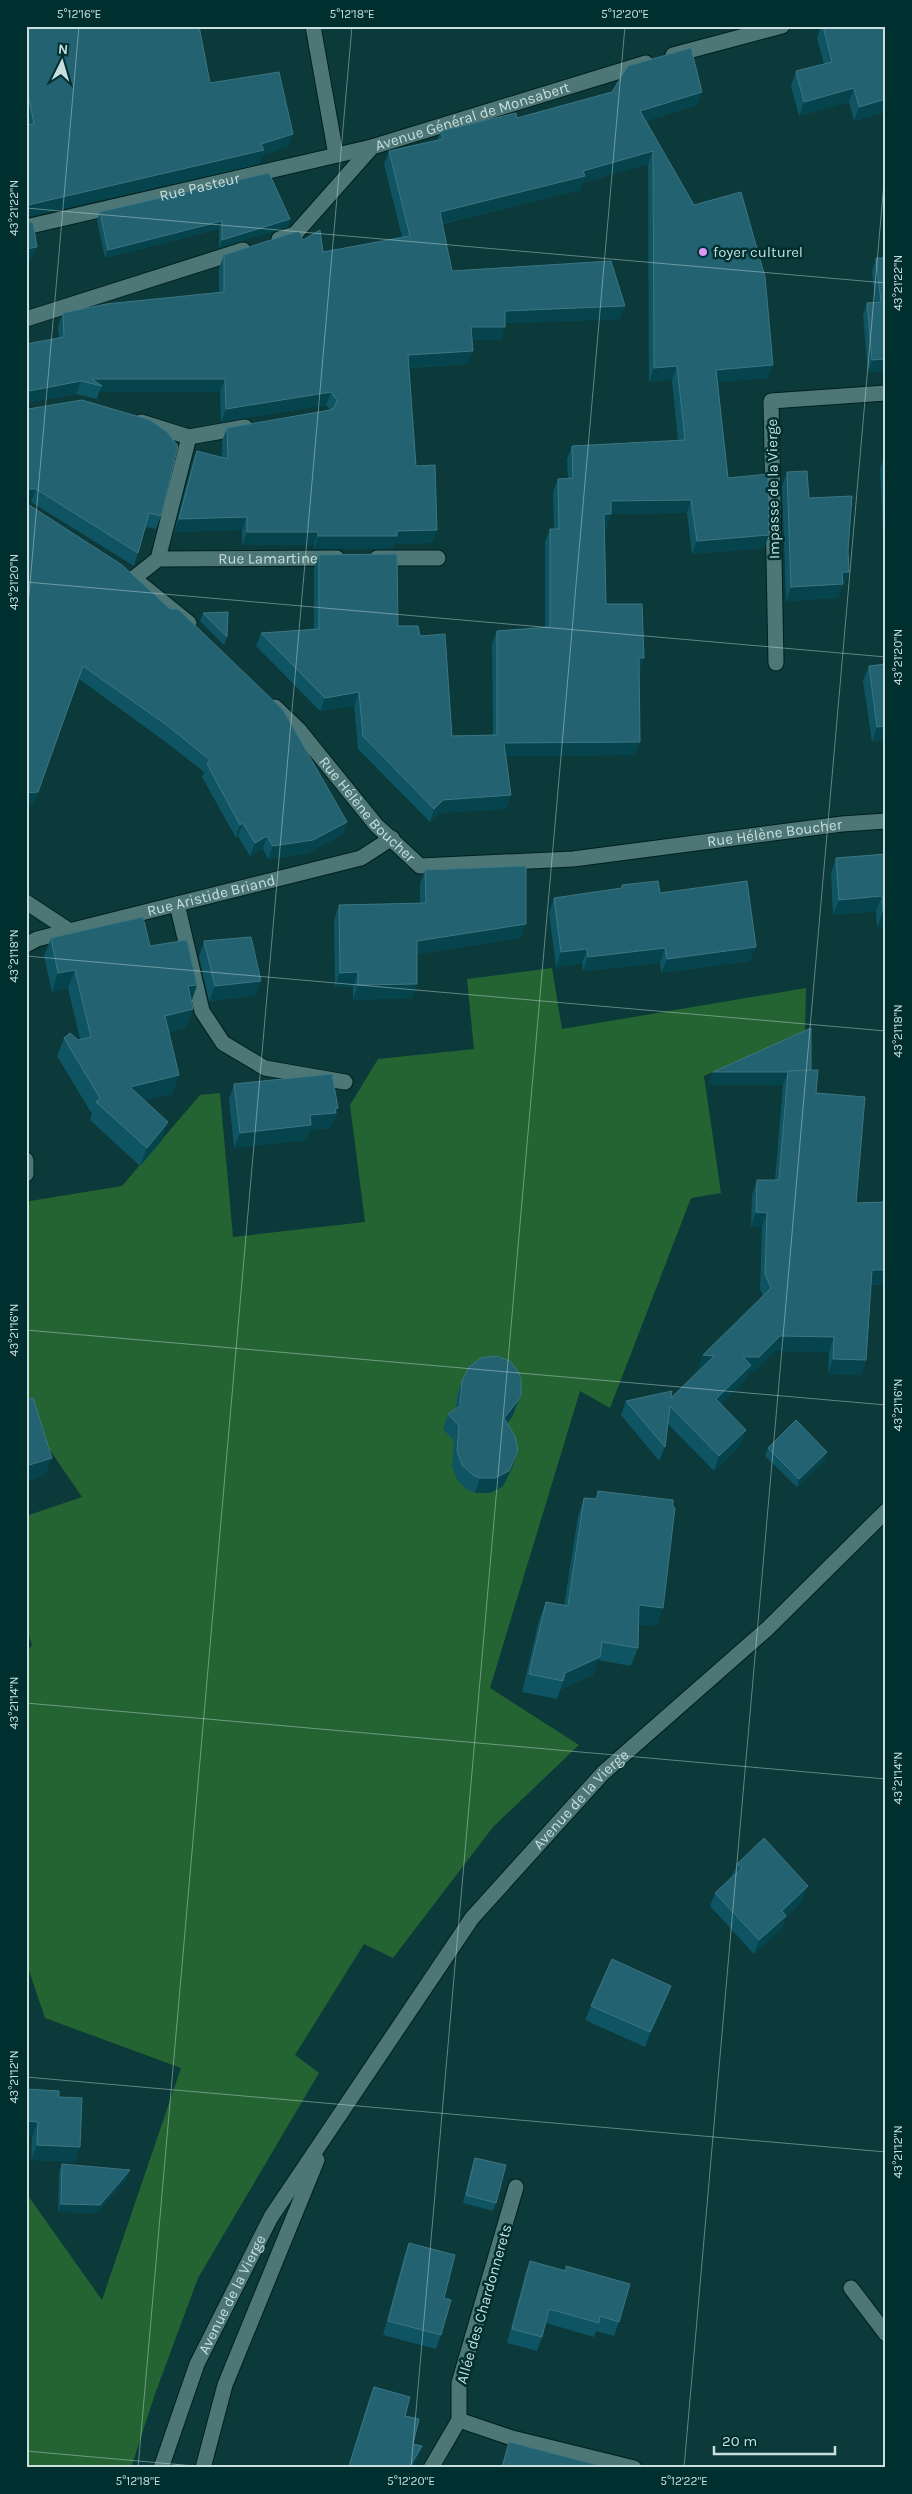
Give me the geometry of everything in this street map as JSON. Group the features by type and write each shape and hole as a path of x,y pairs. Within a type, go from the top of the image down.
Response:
{"street":[{"path":"313,26 336,155"},
{"name":"Avenue Général de Monsabert","path":"26,319 295,234 372,147 681,53 782,26"},
{"name":"Rue Pasteur","path":"26,227 372,147"},
{"name":"Impasse de la Vierge","path":"776,663 771,401 886,393"},
{"path":"124,417 189,437 256,425"},
{"path":"189,437 158,559 128,574 175,610 202,637"},
{"name":"Rue Lamartine","path":"158,559 438,558"},
{"name":"Rue Hélène Boucher","path":"264,696 299,730 376,825 420,866 573,859 832,826 886,822"},
{"name":"Rue Aristide Briand","path":"26,945 37,939 361,858 392,838"},
{"path":"26,902 70,931"},
{"path":"177,904 202,1011 222,1044 265,1068 345,1082"},
{"path":"26,1160 26,1174"},
{"name":"Avenue de la Vierge","path":"161,2468 197,2364 271,2217 472,1918 603,1773 768,1629 886,1511"},
{"name":"Avenue de la Vierge","path":"203,2468 224,2385 328,2134"},
{"name":"Allée des Chardonnerets","path":"459,2420 459,2383 516,2187"},
{"path":"851,2288 886,2334"},
{"path":"431,2468 459,2420 512,2438 634,2468"}],"green space":[{"path":"552,968 562,1029 806,988 805,1031 704,1076 721,1193 691,1198 610,1408 580,1391 490,1688 579,1745 493,1827 393,1958 364,1944 295,2055 319,2073 198,2278 155,2394 131,2468 26,2468 26,2193 102,2300 181,2068 45,2018 26,1962 26,1653 32,1645 26,1627 26,1516 82,1497 26,1415 26,1206 30,1201 122,1186 200,1095 220,1093 233,1237 365,1222 350,1105 378,1059 474,1049 467,979"}],"building":[{"path":"26,26 199,26 210,83 279,72 293,134 261,144 264,150 26,207 26,125 34,124 26,84"},
{"path":"823,26 885,26 886,99 859,107 854,88 804,102 796,71 832,62"},
{"path":"691,48 702,92 640,111 694,205 741,192 765,277 773,365 716,370 728,478 768,474 769,535 697,541 691,500 611,501 611,514 604,514 606,604 642,604 644,658 639,658 640,742 504,743 511,795 443,800 434,809 363,736 359,692 325,698 261,633 319,629 319,555 397,554 398,626 418,626 420,636 445,634 452,736 497,735 497,631 550,627 550,529 559,529 558,479 573,478 572,446 685,440 677,366 654,368 653,151 583,171 585,176 440,212 452,271 611,261 625,306 505,311 505,327 471,327 473,351 408,355 416,466 435,465 437,530 397,531 397,536 318,536 318,532 247,532 247,517 179,519 197,451 228,459 227,428 330,410 334,408 337,400 331,392 226,409 225,379 92,379 102,386 81,381 26,393 26,344 64,337 63,313 106,304 224,292 224,255 299,231 303,240 320,230 323,252 410,236 389,151 443,139 441,131 516,113 517,118 612,92 628,66"},
{"path":"269,173 290,219 222,240 222,221 108,250 100,212"},
{"path":"26,221 33,223 37,247 26,249"},
{"path":"876,258 886,258 886,359 872,360 867,303 881,302"},
{"path":"82,400 150,420 167,432 178,446 161,516 149,513 138,553 36,489 26,489 26,408"},
{"path":"807,471 809,498 852,496 848,551 849,572 842,572 843,584 791,587 787,472"},
{"path":"26,503 122,565 170,609 178,609 283,710 347,822 313,840 273,846 267,836 255,843 243,823 240,825 207,764 210,760 168,726 83,666 38,792 26,793"},
{"path":"228,612 227,637 203,613"},
{"path":"886,664 886,726 877,727 869,666"},
{"path":"886,854 886,912 883,912 882,896 839,900 836,858"},
{"path":"526,866 526,924 417,941 417,984 358,985 358,972 340,973 339,905 426,903 425,870"},
{"path":"658,881 660,893 747,881 756,947 667,959 665,948 588,957 587,949 561,952 554,898 622,888 622,885"},
{"path":"143,917 150,946 187,940 197,985 188,986 193,1009 165,1016 179,1075 130,1087 168,1122 147,1148 96,1102 100,1098 64,1038 70,1033 78,1040 91,1037 75,970 58,973 51,938"},
{"path":"251,937 261,981 215,986 204,941"},
{"path":"811,1028 811,1070 788,1072 713,1072"},
{"path":"818,1070 816,1093 865,1097 856,1203 886,1202 886,1270 872,1270 866,1360 833,1359 834,1337 780,1336 759,1357 743,1357 751,1365 716,1399 746,1430 719,1456 670,1406 665,1447 626,1401 672,1391 671,1398 714,1356 703,1355 771,1288 765,1274 767,1213 756,1212 757,1180 779,1180 788,1071"},
{"path":"332,1074 338,1108 335,1109 336,1113 310,1115 311,1125 240,1133 234,1084"},
{"path":"496,1356 510,1361 519,1373 521,1380 521,1395 504,1418 515,1436 518,1451 509,1471 495,1478 480,1478 473,1475 462,1465 457,1451 459,1426 448,1414 460,1406 462,1381 469,1367 481,1358"},
{"path":"33,1398 52,1458 26,1466 26,1400"},
{"path":"796,1420 827,1452 799,1479 768,1448"},
{"path":"598,1491 673,1500 673,1507 675,1508 663,1608 639,1605 638,1648 602,1642 600,1657 565,1673 563,1681 529,1674 546,1602 568,1606 584,1498 597,1499"},
{"path":"764,1838 808,1886 782,1911 786,1916 759,1940 715,1893 742,1868 737,1864"},
{"path":"612,1959 671,1986 650,2032 591,2006"},
{"path":"26,2089 59,2091 59,2097 82,2098 80,2147 37,2145 38,2122 26,2121"},
{"path":"475,2158 506,2165 496,2203 466,2195"},
{"path":"62,2164 130,2170 100,2205 61,2204"},
{"path":"409,2243 455,2255 444,2298 451,2300 441,2335 388,2321"},
{"path":"530,2261 566,2271 566,2266 630,2284 619,2322 600,2316 599,2323 549,2309 542,2337 512,2329"},
{"path":"374,2387 410,2397 405,2416 419,2419 413,2444 422,2446 409,2468 353,2468 349,2466"},
{"path":"509,2442 605,2467 605,2468 502,2468"}],"place":[{"name":"foyer culturel","path":"703,252"}]}
